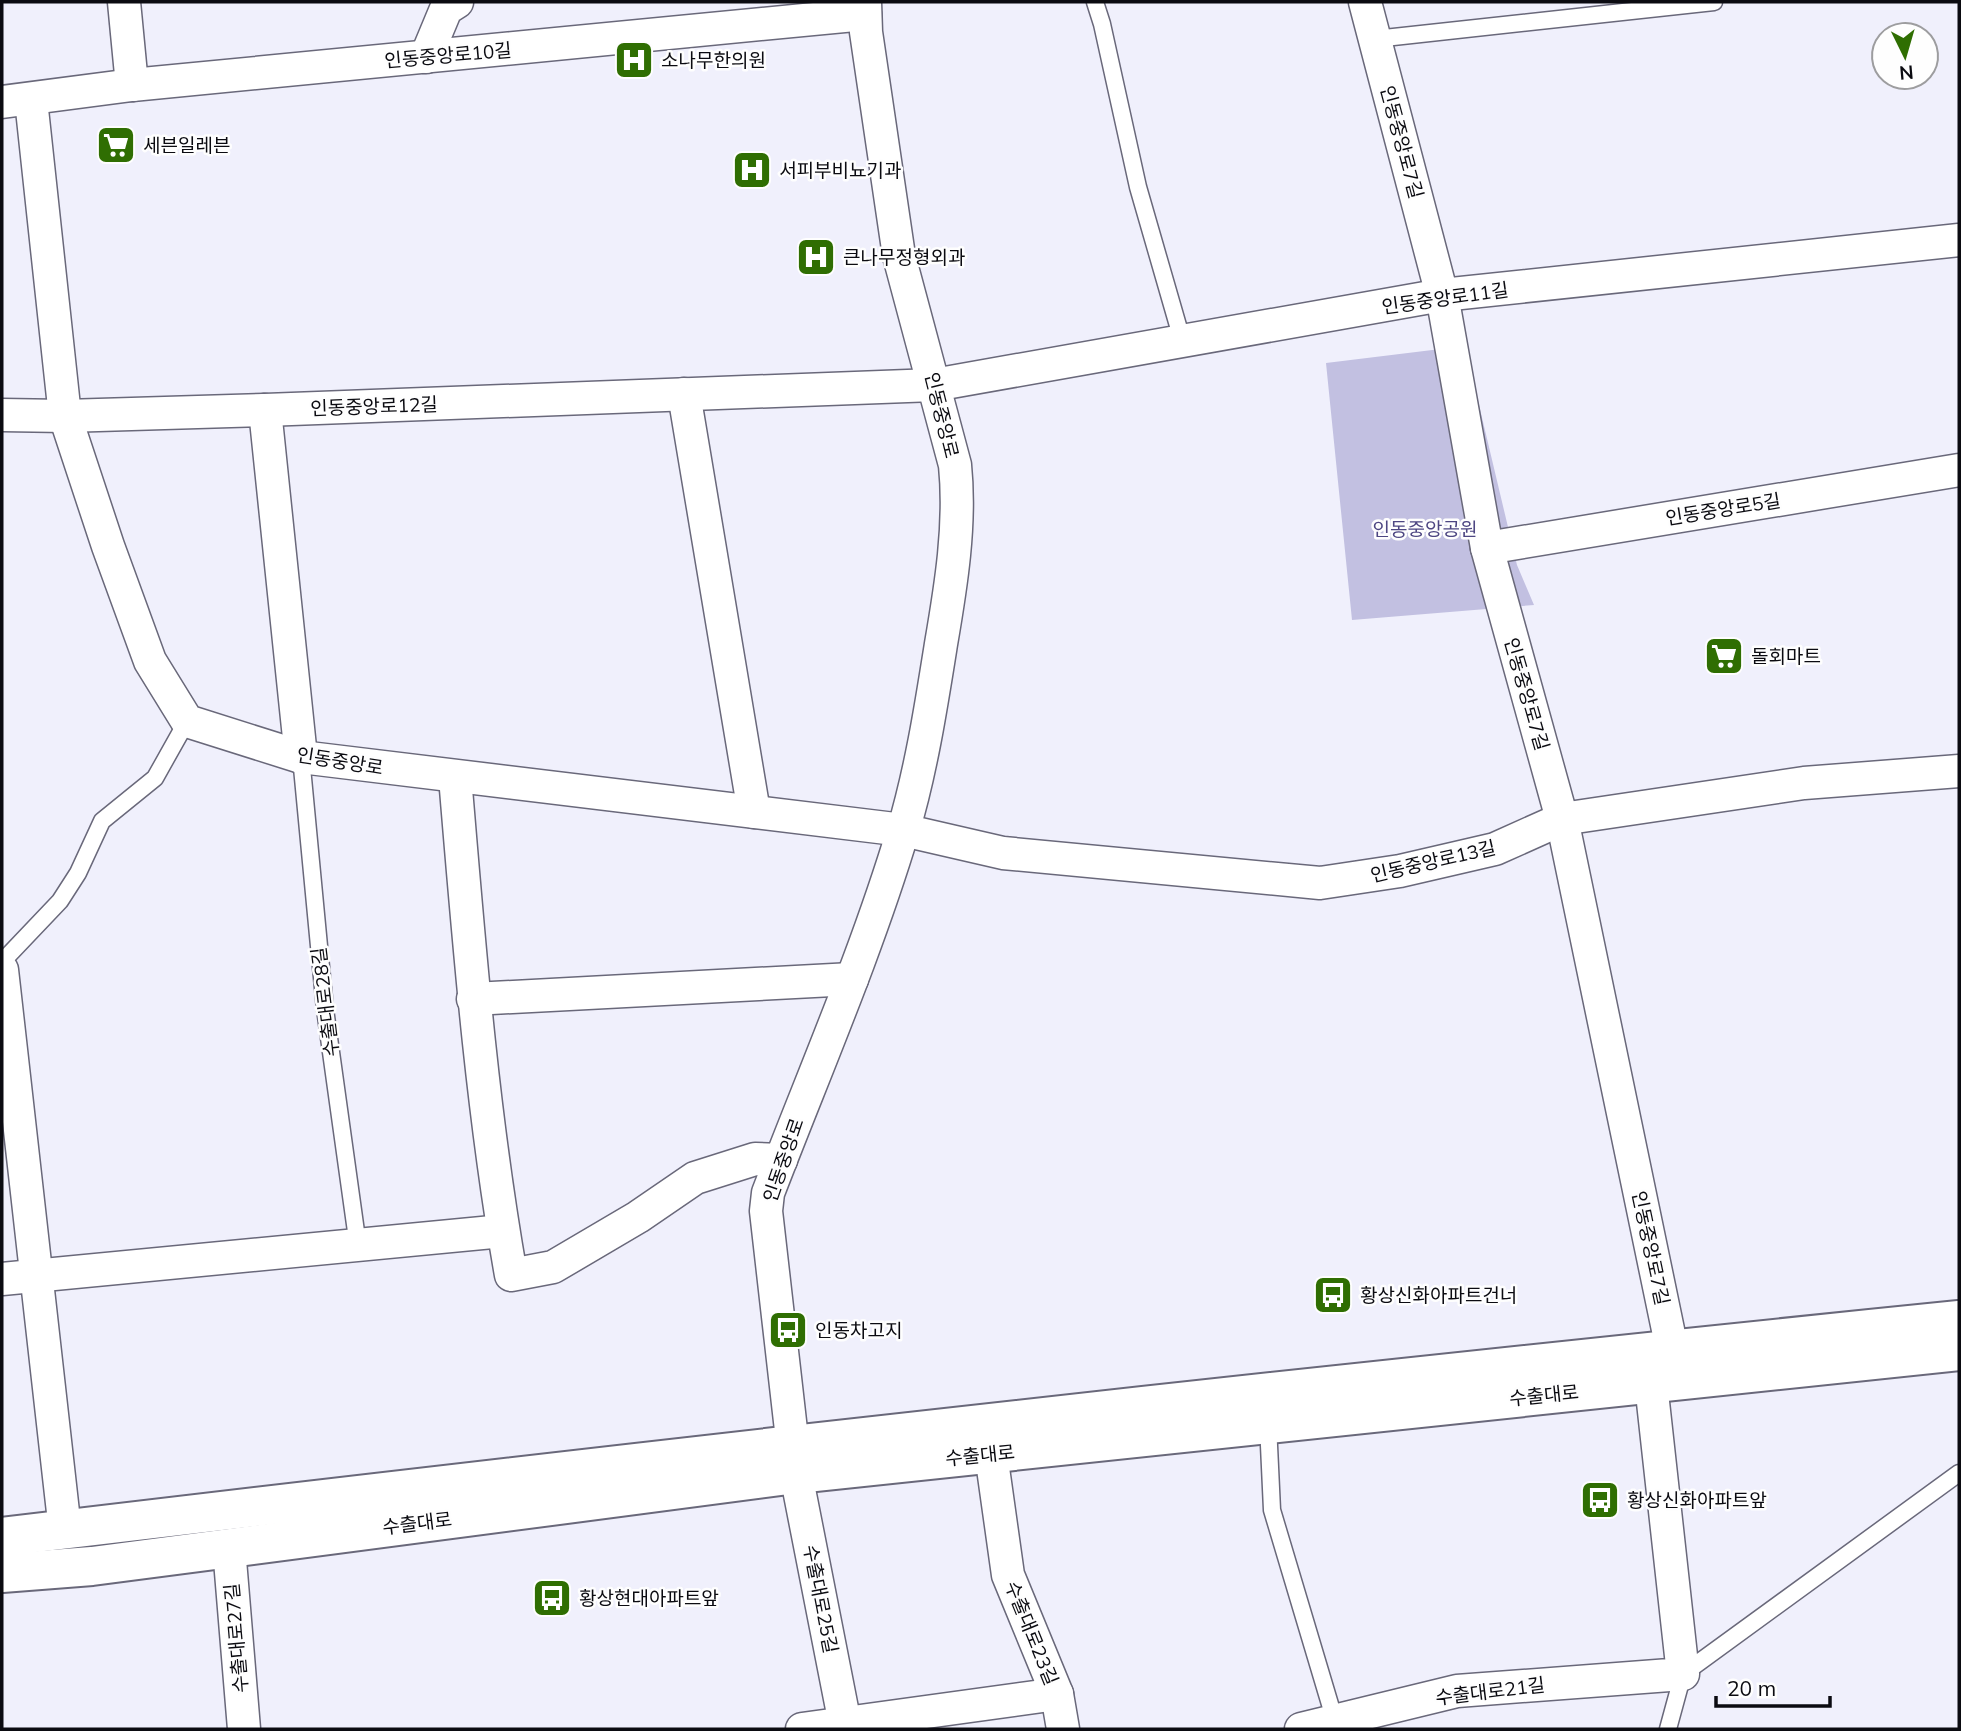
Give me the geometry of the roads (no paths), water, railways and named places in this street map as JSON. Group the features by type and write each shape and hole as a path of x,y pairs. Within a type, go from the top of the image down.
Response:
{"street":[{"path":"124,2 132,85"},
{"path":"422,2 430,49"},
{"path":"430,49 446,9 457,2"},
{"name":"인동중앙로7길","path":"1365,2 1442,295 1487,548 1562,819 1672,1349"},
{"name":"인동중앙로10길","path":"65,416 16,101 430,49 865,8"},
{"name":"인동중앙로","path":"794,1459 766,1228 768,1193 852,979 903,830 930,711 948,603 958,496 955,466 899,256 866,32 865,8"},
{"name":"인동중앙로11길","path":"934,385 1442,295 1959,240"},
{"name":"인동중앙로12길","path":"2,415 65,416 265,410 934,385"},
{"path":"684,394 754,813"},
{"path":"265,410 301,757"},
{"path":"65,416 150,661 187,720"},
{"name":"인동중앙로5길","path":"1487,548 1959,470"},
{"name":"인동중앙로","path":"187,720 301,757 903,830"},
{"name":"인동중앙로13길","path":"903,830 1003,853 1321,883 1400,871 1495,849 1562,819 1804,783 1959,771"},
{"path":"455,777 473,999 511,1275 553,1267 638,1217 695,1178 755,1159 781,1160"},
{"path":"2,970 65,1530"},
{"path":"473,999 852,979"},
{"path":"2,1279 503,1231"},
{"name":"수출대로","path":"2,1537 794,1459 1672,1349 1959,1320"},
{"path":"1672,1349 1651,1384 1683,1674"},
{"name":"수출대로","path":"2,1573 92,1566 229,1548 794,1459 991,1454 1959,1351"},
{"name":"수출대로23길","path":"991,1454 1008,1575 1057,1694 1063,1729"},
{"name":"수출대로25길","path":"794,1459 846,1726"},
{"name":"수출대로27길","path":"229,1548 244,1729"},
{"name":"수출대로21길","path":"1301,1729 1457,1691 1683,1674"},
{"path":"802,1729 846,1726 1057,1694"}],"lane":[{"path":"1095,2 1138,187 1183,343"},
{"path":"1375,39 1714,2"},
{"path":"2,962 60,901 78,873 102,821 155,778 187,720"},
{"name":"수출대로28길","path":"301,757 325,1009 358,1246"},
{"path":"1268,1424 1272,1510 1335,1721"},
{"path":"1668,1729 1683,1674 1959,1473"}],"place":[{"name":"소나무한의원","path":"634,60"},
{"name":"세븐일레븐","path":"116,145"},
{"name":"서피부비뇨기과","path":"752,170"},
{"name":"큰나무정형외과","path":"816,257"},
{"name":"돌회마트","path":"1724,656"},
{"name":"황상신화아파트건너","path":"1333,1295"},
{"name":"인동차고지","path":"788,1330"},
{"name":"황상신화아파트앞","path":"1600,1500"},
{"name":"황상현대아파트앞","path":"552,1598"}],"park label":[{"name":"인동중앙공원","path":"1425,529"}]}
